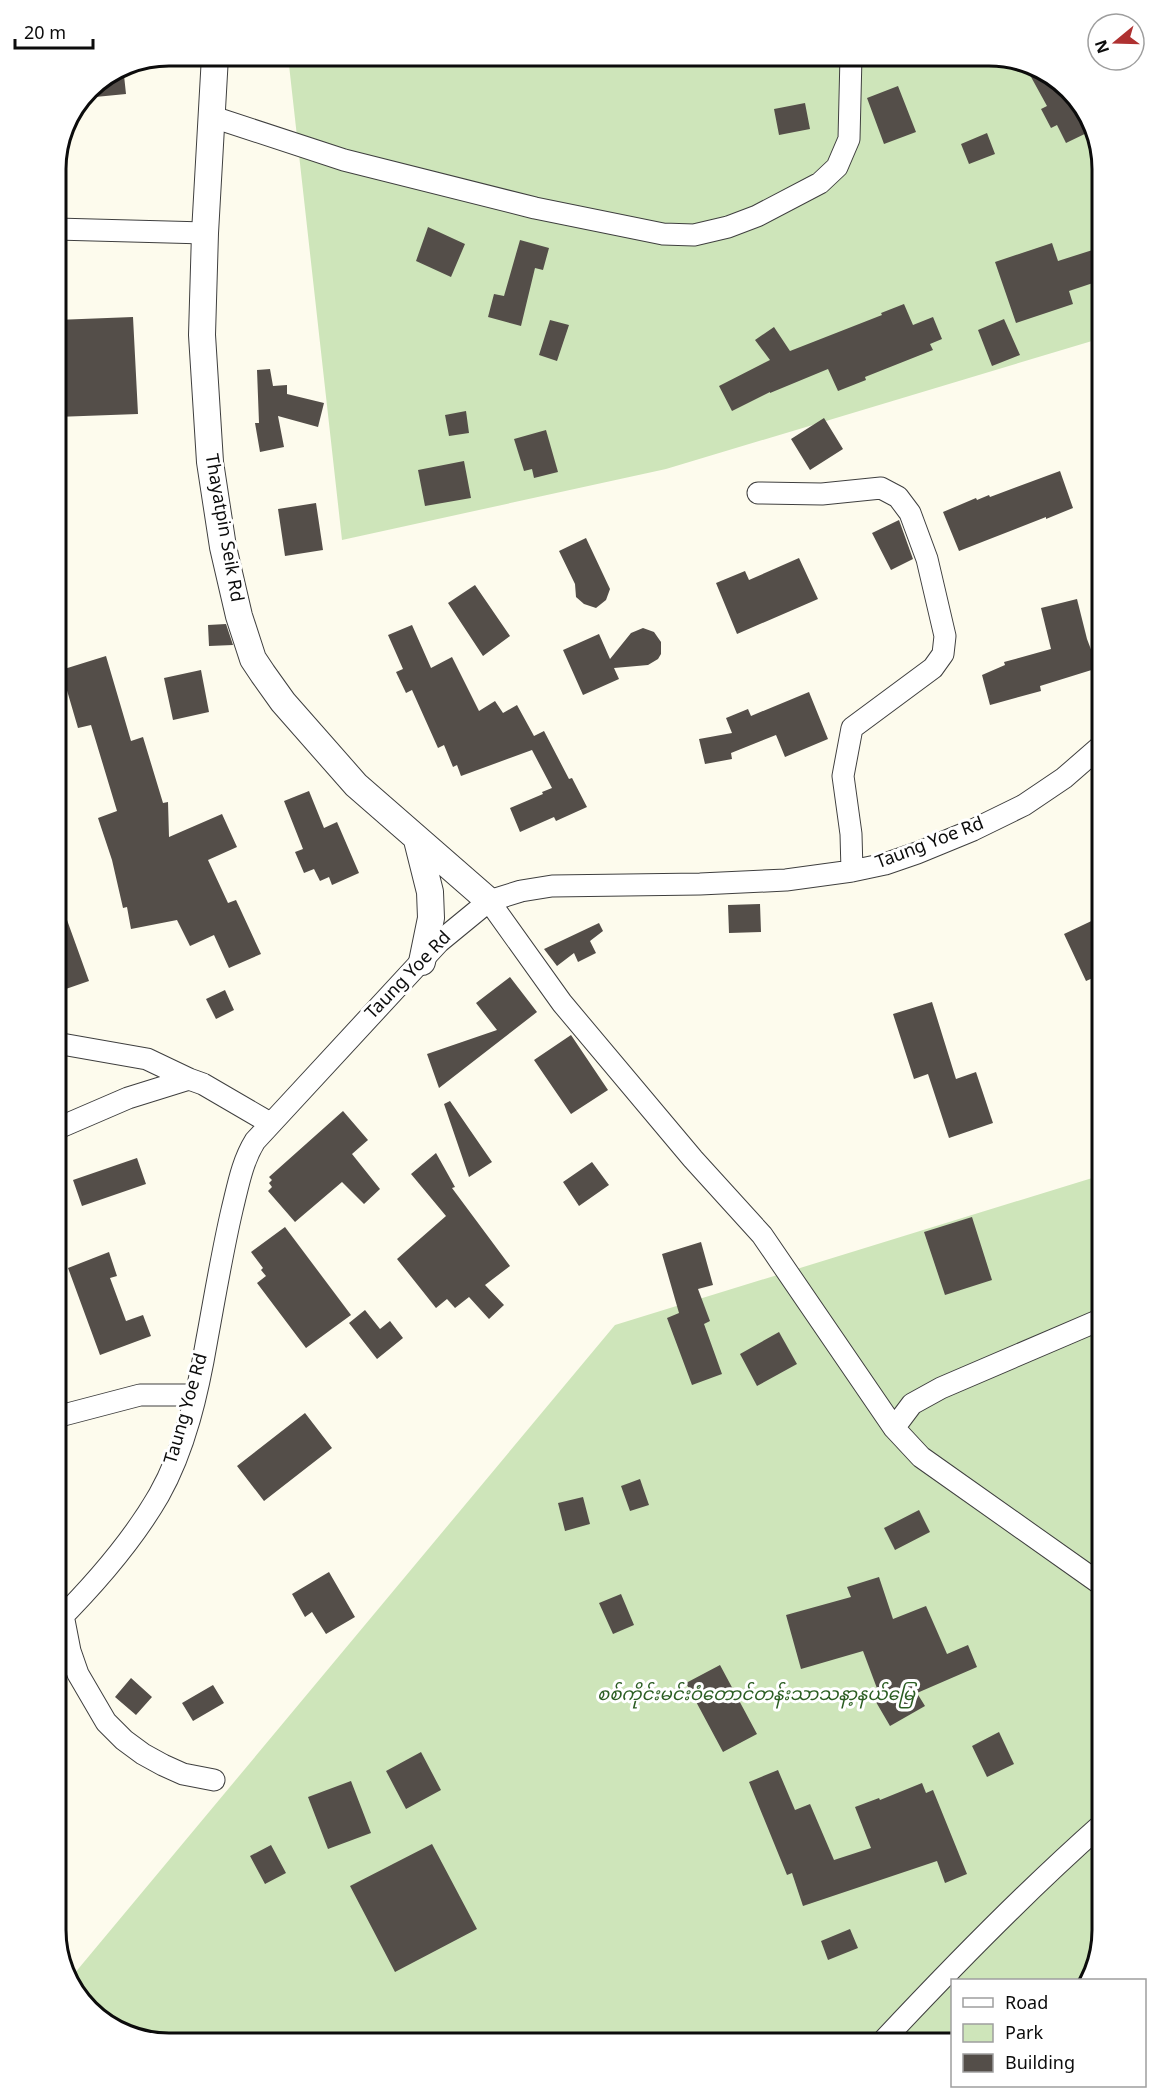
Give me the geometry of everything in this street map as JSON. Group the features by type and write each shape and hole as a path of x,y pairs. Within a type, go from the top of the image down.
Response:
{"street":[{"name":"Thayatpin Seik Rd","path":"215,66 205,233 202,335 210,462 223,547 239,616 253,659 283,702 356,785 489,901"},
{"path":"213,117 344,160 535,208 663,234 694,235 728,227 757,216 820,183 837,166 849,139 851,66"},
{"path":"66,229 205,233"},
{"path":"758,493 822,494 881,488 898,497 910,513 927,559 945,636 943,654 933,668 852,728 843,776 851,834 852,871"},
{"name":"Taung Yoe Rd","path":"66,1611 118,1553 158,1496 179,1452 195,1395 207,1341 217,1275 248,1152 270,1123 439,942 489,901 521,891 552,886 786,880 885,864 917,854 1024,805 1064,778 1092,754"},
{"path":"417,840 430,892 431,918 422,962"},
{"path":"489,901 562,1003 693,1159 762,1235 894,1428 921,1457 1092,1578"},
{"path":"66,1045 147,1059 203,1084 270,1123"},
{"path":"66,1125 128,1098 189,1079"},
{"path":"894,1428 912,1404 941,1388 1092,1323"},
{"path":"66,1414 140,1395 195,1395"},
{"path":"66,1639 78,1674 106,1722 124,1740 153,1760 183,1774 214,1780"},
{"path":"890,2033 963,1955 1092,1833"}],"green space":[{"path":"289,66 996,66 1022,71 1041,80 1062,96 1078,117 1090,149 1092,169 1092,341 666,469 342,540"},
{"name":"စစ်ကိုင်းမင်းဝံတောင်တန်းသာသနာ့နယ်မြေ","path":"1092,1178 1092,1930 1087,1963 1079,1979 951,1979 951,2033 162,2033 136,2028 106,2012 87,1993 75,1973 615,1325"}],"building":[{"path":"1030,75 1052,87 1062,96 1078,117 1085,134 1066,143 1057,125 1051,128 1041,109 1047,106"},
{"path":"124,77 126,94 95,97"},
{"path":"898,86 916,132 884,144 867,98"},
{"path":"805,103 810,129 779,135 774,109"},
{"path":"987,133 995,154 969,164 961,144"},
{"path":"428,227 465,244 451,277 416,261"},
{"path":"520,240 549,248 543,270 535,268 521,326 488,317 494,294 504,296"},
{"path":"1052,243 1058,261 1092,250 1092,283 1069,291 1073,304 1016,323 995,262"},
{"path":"904,304 913,325 933,317 942,339 930,344 933,350 865,377 866,380 838,391 828,369 770,392 732,411 719,386 770,360 755,340 774,327 790,351"},
{"path":"133,317 138,414 66,417 66,320"},
{"path":"1004,319 1020,355 992,366 978,330"},
{"path":"550,320 569,325 557,361 539,355"},
{"path":"270,369 273,386 287,385 287,394 324,403 318,427 278,416 284,447 260,452 255,423 259,423 257,370"},
{"path":"466,411 469,433 449,436 445,415"},
{"path":"824,418 843,449 810,470 791,439"},
{"path":"546,430 558,472 534,478 532,469 524,471 514,439"},
{"path":"464,461 471,498 425,506 418,470"},
{"path":"1060,471 1073,508 959,551 943,512 976,498 977,500 989,495 990,497"},
{"path":"316,503 323,550 285,556 278,509"},
{"path":"899,520 913,559 891,570 872,533"},
{"path":"586,538 610,589 606,600 596,608 584,604 576,597 575,584 559,551"},
{"path":"799,558 818,599 737,634 716,583 745,571 749,580"},
{"path":"475,585 510,636 483,656 448,603"},
{"path":"1077,599 1092,652 1092,670 1040,686 1041,691 990,705 982,675 1005,665 1004,662 1051,649 1041,608"},
{"path":"226,624 233,645 209,646 208,625"},
{"path":"412,625 431,668 452,657 479,711 495,701 503,713 517,705 534,736 544,731 569,779 572,778 587,807 556,821 554,817 520,832 510,808 552,788 532,750 461,776 457,765 453,767 444,745 438,748 412,690 406,693 396,672 403,669 388,635"},
{"path":"643,628 654,632 661,642 661,654 658,659 648,665 614,668 619,679 583,695 563,650 599,634 610,659 631,633"},
{"path":"106,656 131,741 143,737 163,803 168,802 169,837 222,814 237,847 208,860 228,903 236,900 261,954 229,968 214,935 190,946 177,920 131,929 127,907 123,908 112,860 98,818 117,811 91,725 78,728 66,687 66,668"},
{"path":"201,670 209,712 173,720 164,678"},
{"path":"809,692 828,739 785,757 776,735 731,753 732,759 705,764 699,739 732,733 726,718 748,709 751,716"},
{"path":"309,791 324,828 337,822 359,873 332,885 329,877 320,881 314,869 304,873 295,852 303,849 284,801"},
{"path":"760,904 761,932 729,933 728,905"},
{"path":"66,917 89,981 66,989"},
{"path":"1092,921 1092,978 1086,981 1064,934"},
{"path":"599,923 603,931 590,941 596,953 578,962 574,953 557,966 544,949"},
{"path":"510,977 537,1012 439,1088 427,1054 497,1030 476,1003"},
{"path":"225,990 234,1010 216,1019 206,999"},
{"path":"932,1002 956,1079 976,1072 993,1123 949,1138 928,1074 914,1079 893,1014"},
{"path":"571,1035 608,1090 571,1114 534,1060"},
{"path":"450,1101 492,1162 469,1177 444,1104"},
{"path":"343,1111 368,1140 352,1154 380,1189 364,1204 342,1182 295,1222 268,1191 272,1187 269,1183 272,1180 269,1177"},
{"path":"436,1153 455,1187 452,1188 510,1266 485,1285 504,1305 489,1319 469,1297 455,1308 447,1299 436,1308 397,1259 446,1216 411,1174"},
{"path":"137,1158 146,1184 82,1206 73,1180"},
{"path":"592,1162 609,1185 579,1206 563,1182"},
{"path":"972,1217 992,1280 945,1295 924,1232"},
{"path":"285,1227 351,1315 306,1348 257,1283 266,1276 251,1252"},
{"path":"701,1242 713,1285 698,1289 710,1321 704,1324 722,1374 692,1385 667,1318 679,1313 662,1254"},
{"path":"109,1252 117,1276 110,1278 126,1321 143,1315 151,1336 100,1355 68,1268"},
{"path":"365,1310 380,1329 390,1321 403,1338 377,1359 349,1323"},
{"path":"779,1332 797,1364 757,1386 740,1354"},
{"path":"305,1413 332,1448 264,1501 237,1466"},
{"path":"640,1479 649,1505 630,1511 621,1486"},
{"path":"583,1497 590,1524 565,1531 558,1503"},
{"path":"919,1510 930,1532 895,1550 884,1528"},
{"path":"329,1572 355,1617 326,1634 312,1612 305,1617 292,1594"},
{"path":"879,1577 893,1619 926,1606 947,1654 968,1645 977,1667 917,1693 925,1706 890,1726 876,1702 881,1699 863,1651 801,1669 786,1615 851,1597 847,1587"},
{"path":"621,1594 634,1625 613,1634 599,1603"},
{"path":"720,1665 757,1734 723,1752 686,1683"},
{"path":"131,1678 152,1697 136,1715 115,1697"},
{"path":"213,1685 224,1703 193,1721 182,1703"},
{"path":"999,1732 1014,1764 987,1777 972,1746"},
{"path":"421,1752 441,1790 406,1809 386,1771"},
{"path":"778,1770 795,1810 810,1804 834,1860 871,1848 855,1807 879,1798 880,1800 922,1783 926,1793 933,1790 967,1874 945,1883 937,1861 803,1906 792,1873 787,1875 749,1782"},
{"path":"351,1781 371,1833 328,1849 308,1797"},
{"path":"432,1844 477,1929 395,1972 350,1886"},
{"path":"271,1845 286,1873 265,1884 250,1856"},
{"path":"850,1929 858,1948 828,1960 821,1941"}]}
